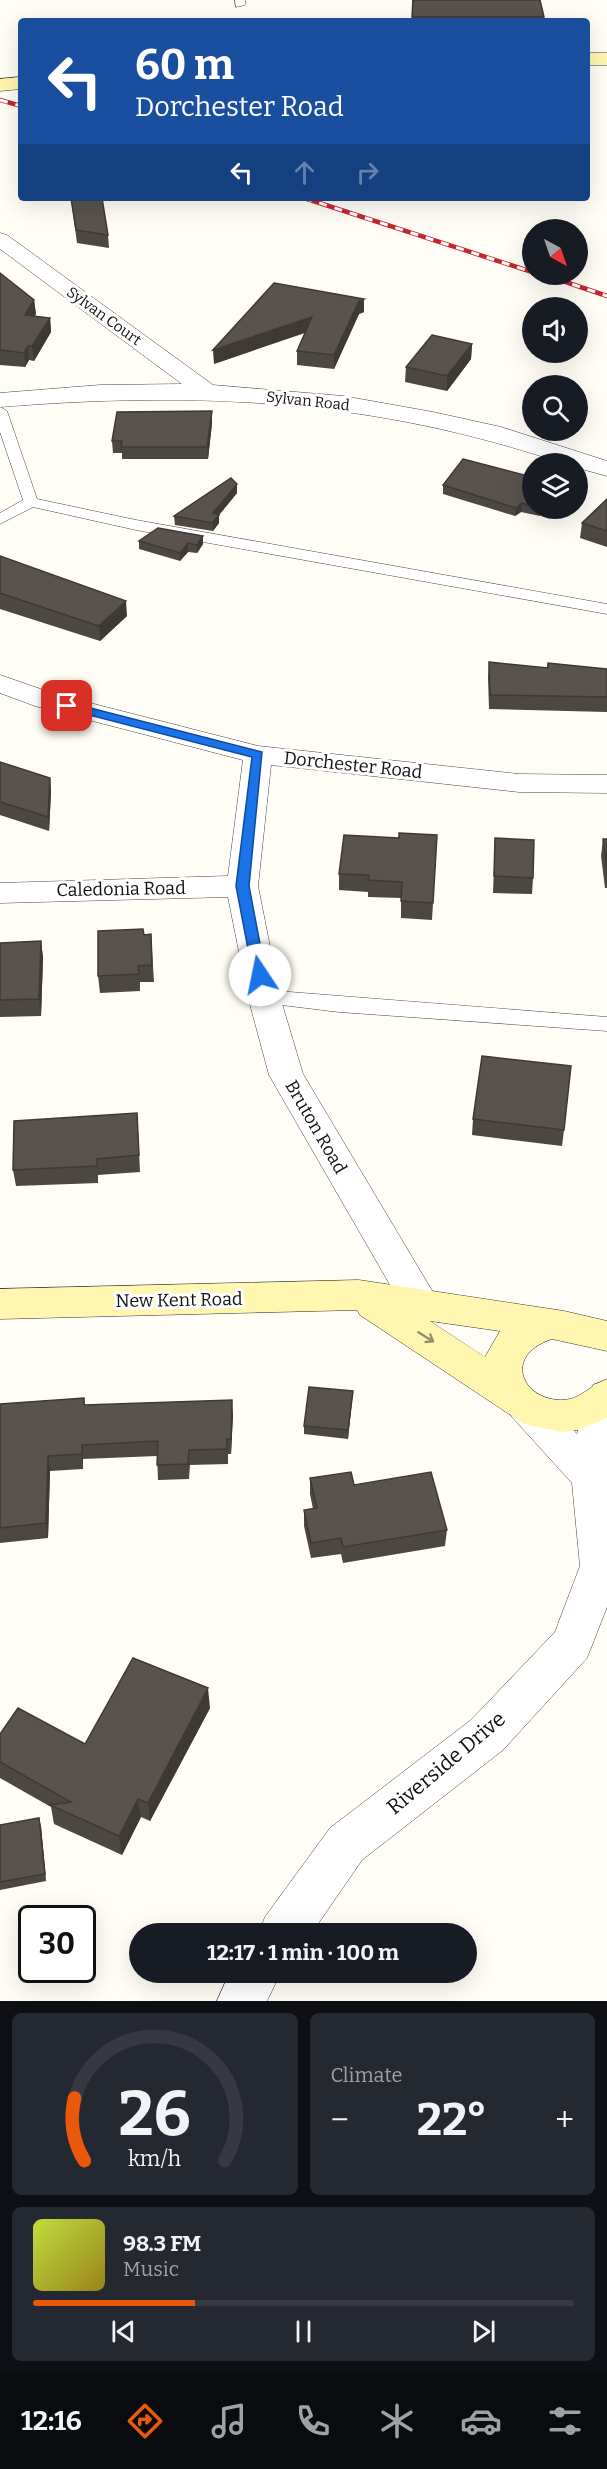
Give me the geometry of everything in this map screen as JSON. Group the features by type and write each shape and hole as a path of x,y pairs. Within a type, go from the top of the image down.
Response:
{"street":[{"path":"590,59 607,59"},
{"path":"0,74 18,72"},
{"path":"0,85 18,83"},
{"name":"Sylvan Court","path":"4,233 209,393"},
{"name":"Sylvan Road","path":"0,400 116,392 209,393 312,400 393,411 479,429 607,469"},
{"name":"Dorchester Road","path":"0,683 45,700 258,755 519,783 607,784"},
{"name":"Bruton Road","path":"258,755 242,886 264,997 286,1075 421,1305"},
{"name":"Caledonia Road","path":"0,893 242,886"},
{"path":"359,1295 543,1414 562,1417 580,1414 596,1407 607,1396"},
{"name":"New Kent Road","path":"0,1304 359,1295 585,1336"},
{"name":"New Kent Road","path":"519,1400 504,1380 501,1365 506,1350 516,1338 530,1330 585,1336"},
{"name":"Riverside Drive","path":"290,1923 346,1844 487,1735 572,1644 601,1566 592,1477 598,1426 607,1396"},
{"path":"519,1400 592,1477"},
{"path":"241,2001 251,1983"}],"lane":[{"path":"0,411 31,502"},
{"path":"0,519 31,502 136,525 607,609"},
{"path":"264,997 339,1005 607,1024"}],"building":[{"path":"413,0 540,0 544,17 412,17"},
{"path":"71,201 102,201 108,235 76,230"},
{"path":"0,273 34,300 25,315 50,318 32,346 28,346 24,353 0,350"},
{"path":"274,283 364,299 359,301 334,355 297,351 312,317 213,350"},
{"path":"432,335 472,344 447,376 406,367"},
{"path":"212,411 207,447 121,447 122,441 112,441 117,412"},
{"path":"463,459 522,474 522,503 516,508 443,485"},
{"path":"231,478 237,484 213,513 219,515 212,523 174,516"},
{"path":"607,499 607,531 582,523"},
{"path":"158,528 203,536 197,545 188,543 180,553 139,541"},
{"path":"0,556 126,601 99,626 0,593"},
{"path":"489,662 548,668 548,663 607,669 607,697 490,695"},
{"path":"0,762 50,778 48,817 0,802"},
{"path":"399,833 437,835 433,903 401,901 402,882 368,880 369,875 339,874 344,835 399,838"},
{"path":"495,838 534,840 533,878 494,876"},
{"path":"603,839 607,839 607,869"},
{"path":"143,929 144,935 151,934 152,965 138,966 139,974 98,976 98,931"},
{"path":"41,941 39,999 0,1000 0,943"},
{"path":"482,1056 571,1066 564,1130 473,1119"},
{"path":"137,1113 139,1155 97,1159 97,1166 13,1170 14,1121"},
{"path":"309,1387 353,1391 348,1430 304,1426"},
{"path":"84,1398 84,1405 232,1400 231,1439 227,1439 227,1449 189,1450 188,1464 157,1465 158,1441 82,1445 82,1454 48,1456 46,1523 0,1528 0,1404"},
{"path":"351,1472 354,1485 431,1472 447,1530 343,1547 341,1538 311,1543 304,1510 317,1508 310,1478"},
{"path":"133,1658 208,1688 148,1803 138,1799 119,1836 50,1805 71,1802 0,1762 0,1734 18,1708 85,1744"},
{"path":"39,1818 45,1874 0,1882 0,1825"}],"railway":[{"path":"0,100 18,105"},
{"path":"313,201 522,269"},
{"path":"574,285 607,296"}],"route":[{"path":"67,706 258,755 242,886 260,975"}]}
